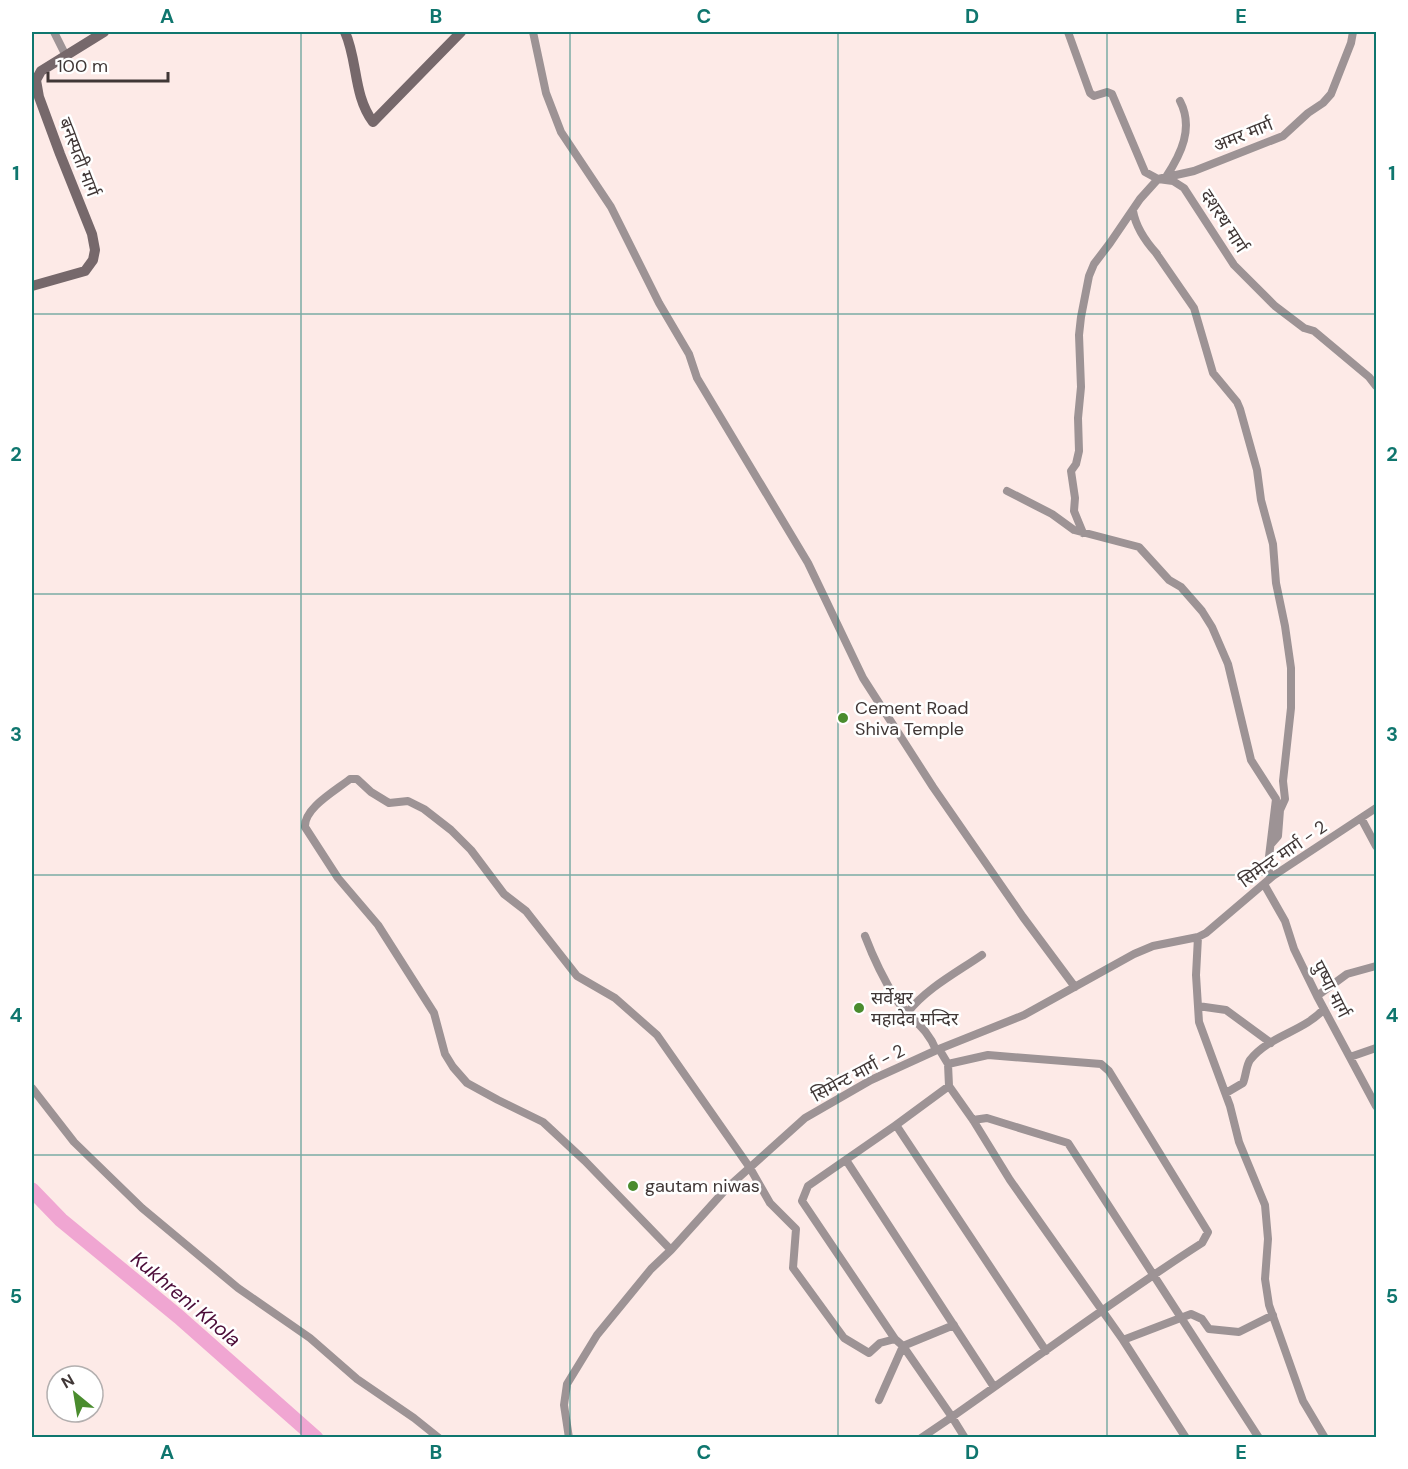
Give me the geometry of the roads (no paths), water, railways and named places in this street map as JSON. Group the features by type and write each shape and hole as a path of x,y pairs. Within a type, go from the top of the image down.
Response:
{"street":[{"path":"54,32 65,54"},
{"name":"बनस्पती मार्ग","path":"32,286 85,271 93,260 95,250 92,234 60,154 36,87 36,80 41,71 65,54 104,32"},
{"path":"345,32 349,41 357,87 366,113 373,122 462,32"},
{"path":"533,32 546,93 561,132 611,207 659,303 689,354 697,378 808,563 863,678 933,787 1023,917 1075,987"},
{"name":"दशरथ मार्ग","path":"1068,32 1090,93 1094,96 1107,92 1112,94 1145,172 1173,181 1184,188 1234,266 1275,306 1304,328 1314,331 1377,386"},
{"name":"अमर मार्ग","path":"1162,178 1194,171 1283,136 1331,94 1353,32"},
{"path":"1083,532 1074,511 1075,498 1071,471 1076,464 1079,451 1078,418 1081,387 1079,335 1082,305 1094,264 1140,199 1174,165 1186,134 1180,101"},
{"path":"1133,211 1134,218 1148,246 1194,308 1213,373 1237,402 1240,409 1257,470 1261,501 1273,544 1275,583 1285,626 1291,690 1290,723 1283,780 1284,799 1278,836 1271,844"},
{"path":"1007,491 1052,514 1074,530 1139,547 1169,580 1181,587 1202,611 1212,627 1228,664 1251,760 1276,799 1267,881"},
{"path":"671,1250 585,1161 543,1122 467,1083 453,1067 445,1054 434,1013 378,925 338,878 305,827 304,819 310,811 350,779 357,779 371,792 389,802 408,801 424,809 450,830 471,850 504,894 526,911 577,976 615,998 657,1035 750,1168 770,1203 796,1229 793,1268 844,1338 870,1353 884,1340 895,1339"},
{"name":"सिमेन्ट मार्ग - 2","path":"569,1437 564,1405 567,1384 597,1335 651,1269 728,1188 805,1118 871,1080 1024,1015 1134,954 1153,946 1198,937 1206,933 1267,881 1377,808"},
{"path":"1361,818 1377,846"},
{"name":"पुष्पा मार्ग","path":"1267,881 1285,921 1294,949 1377,1106"},
{"path":"865,936 897,1000 931,1037 948,1064 949,1086 1010,1180 1123,1340 1186,1437"},
{"path":"1198,937 1196,975 1199,1022 1226,1093 1239,1142 1265,1205 1269,1239 1265,1279 1269,1305 1303,1401 1325,1437"},
{"path":"908,1012 917,1001 982,956"},
{"path":"1317,996 1347,974 1377,966"},
{"path":"1198,1006 1226,1010 1270,1043"},
{"path":"1226,1093 1243,1083 1249,1062 1270,1043 1277,1037 1302,1026 1324,1009"},
{"path":"1350,1057 1377,1048"},
{"path":"921,1437 1152,1275 1202,1243 1208,1232 1109,1071 1101,1064 988,1055 948,1064"},
{"path":"949,1086 808,1186 802,1201 895,1339 903,1346 965,1437"},
{"path":"32,1088 75,1142 142,1208 238,1288 310,1338 357,1379 439,1437"},
{"path":"973,1120 987,1118 1068,1143 1259,1437"},
{"path":"896,1125 1046,1351"},
{"path":"846,1160 994,1388"},
{"path":"1123,1340 1191,1314 1202,1319 1209,1329 1239,1332 1273,1315"},
{"path":"879,1400 903,1346 954,1325"}],"waterway":[{"name":"Kukhreni Khola","path":"32,1190 61,1220 179,1317 316,1438"}],"place":[{"name":"Cement Road Shiva Temple","path":"843,718"},
{"name":"सर्वेश्वर महादेव मन्दिर","path":"859,1008"},
{"name":"gautam niwas","path":"633,1186"}]}
